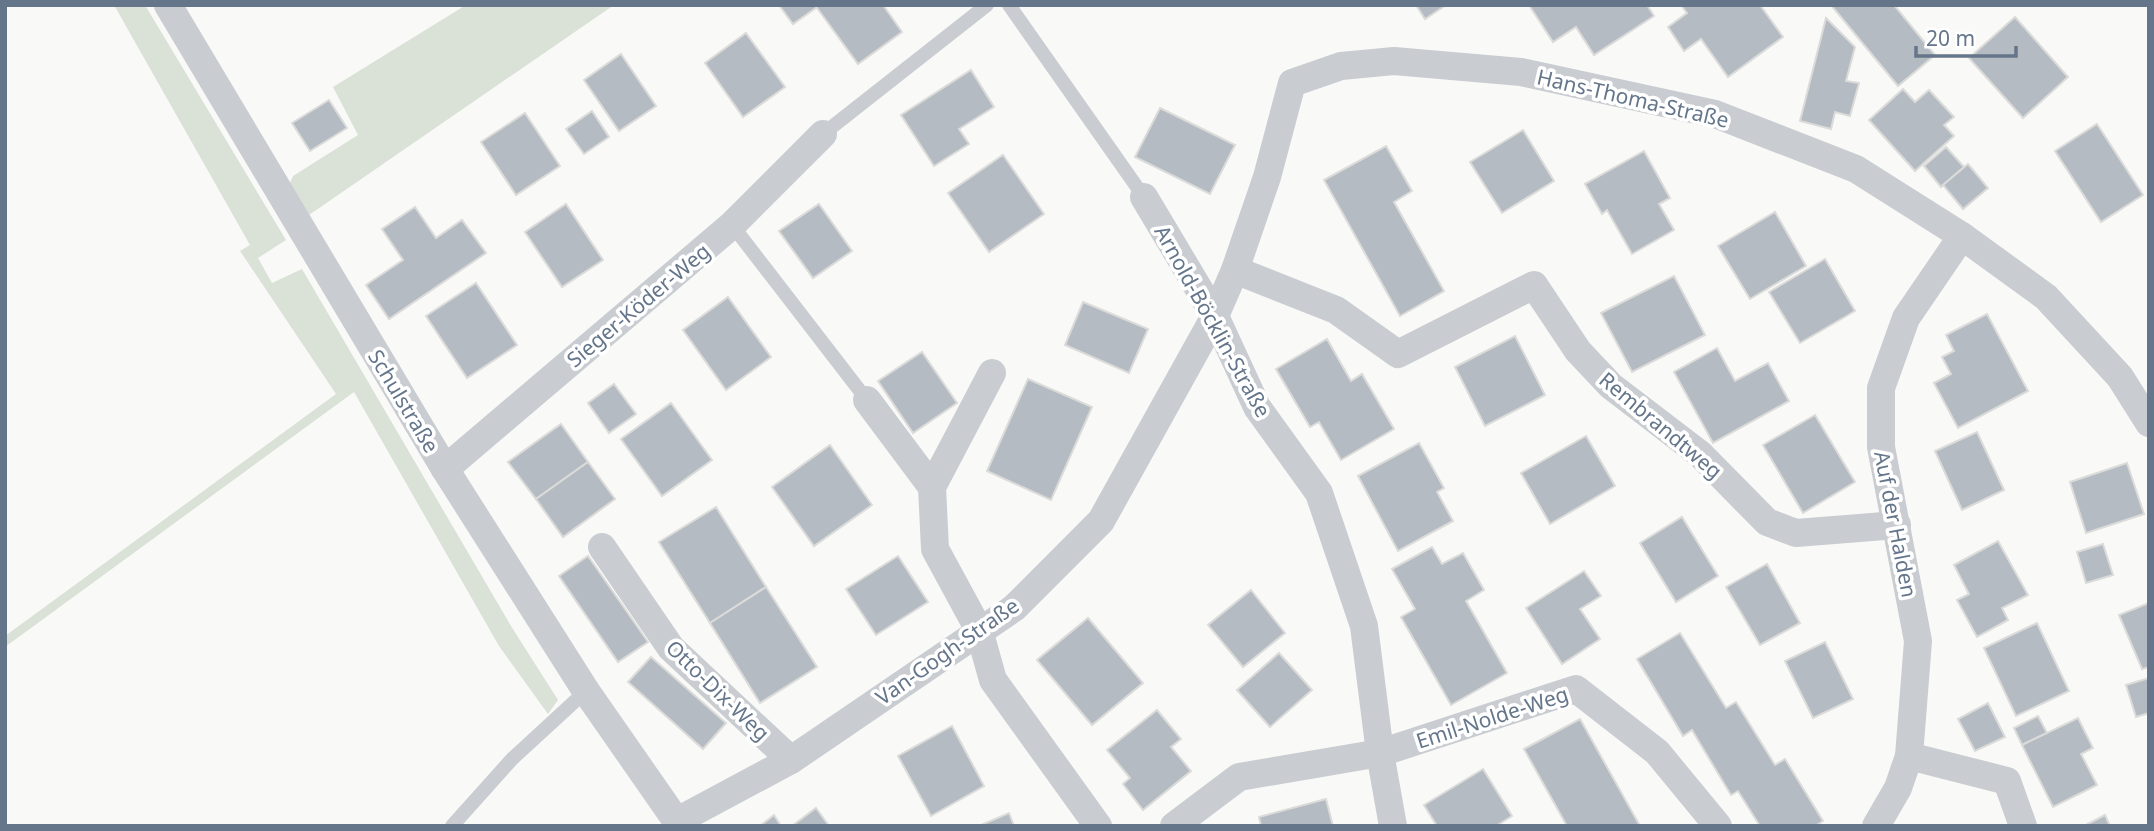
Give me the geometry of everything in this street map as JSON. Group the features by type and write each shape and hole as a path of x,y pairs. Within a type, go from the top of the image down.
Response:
{"street":[{"name":"Schulstraße","path":"168,5 445,469 586,691 679,823"},
{"name":"Hans-Thoma-Straße","path":"1236,270 1267,177 1292,83 1341,66 1394,61 1521,72 1715,114 1856,169 1962,236 2046,297 2120,377 2149,423"},
{"name":"Sieger-Köder-Weg","path":"445,469 732,225 823,134"},
{"name":"Arnold-Böcklin-Straße","path":"1144,197 1215,316 1257,407 1319,493 1364,626 1380,753 1393,826"},
{"name":"Auf der Halden","path":"1876,826 1898,788 1909,756 1918,641 1881,447 1881,388 1906,318 1962,236"},
{"name":"Van-Gogh-Straße","path":"679,823 791,760 979,629 1014,608 1101,521 1215,316 1236,270"},
{"name":"Rembrandtweg","path":"1236,270 1336,310 1398,354 1534,285 1578,351 1611,387 1699,454 1767,522 1796,533 1897,525"},
{"path":"992,373 932,487 934,549 979,629 993,680 1098,826"},
{"path":"867,400 932,487"},
{"name":"Otto-Dix-Weg","path":"602,547 671,648 791,760"},
{"name":"Emil-Nolde-Weg","path":"1380,753 1576,689 1657,752 1718,826"},
{"path":"1174,826 1239,777 1380,753"},
{"path":"1909,756 2007,781 2023,826"}],"lane":[{"path":"823,134 987,5"},
{"name":"Arnold-Böcklin-Straße","path":"1009,5 1144,197"},
{"path":"732,225 867,400"},
{"path":"452,826 512,759 586,691"}],"shaded area":[{"path":"114,5 145,5 286,240 258,258 272,283 302,269 511,626 558,700 548,714 499,646 354,392 5,647 5,636 336,394 240,251 250,245"},
{"path":"466,5 614,5 309,215 289,185 293,176 358,135 333,87"}],"building":[{"path":"779,5 815,5 817,7 793,24"},
{"path":"815,5 883,5 902,32 858,64"},
{"path":"1416,5 1446,5 1425,19"},
{"path":"1529,5 1647,5 1654,16 1594,55 1576,27 1553,42"},
{"path":"1681,5 1760,5 1783,37 1728,77 1701,39 1684,51 1668,27 1687,13"},
{"path":"1831,5 1894,5 1935,55 1898,86"},
{"path":"2015,17 2068,77 2023,118 1969,58"},
{"path":"1826,18 1855,47 1846,81 1859,83 1850,116 1835,112 1831,129 1800,121"},
{"path":"746,33 785,87 743,117 705,63"},
{"path":"621,54 656,106 619,131 584,80"},
{"path":"971,70 994,107 959,129 969,144 934,166 901,115"},
{"path":"1903,89 1915,102 1929,90 1954,117 1944,125 1954,136 1915,171 1869,120"},
{"path":"329,100 347,128 310,151 292,123"},
{"path":"1160,108 1235,145 1210,194 1135,157"},
{"path":"592,111 609,137 584,154 566,129"},
{"path":"525,113 560,166 516,195 481,142"},
{"path":"2097,124 2143,195 2101,222 2055,151"},
{"path":"1523,130 1554,181 1502,213 1470,162"},
{"path":"1386,146 1412,191 1394,202 1444,291 1400,316 1324,180"},
{"path":"1946,147 1964,167 1941,187 1924,166"},
{"path":"1644,151 1670,198 1659,204 1674,230 1632,254 1607,210 1602,214 1585,184"},
{"path":"1003,155 1044,214 989,252 948,193"},
{"path":"1968,164 1988,188 1963,209 1943,185"},
{"path":"566,204 603,260 562,287 525,232"},
{"path":"819,204 852,251 813,278 779,231"},
{"path":"415,207 436,238 462,220 486,253 389,319 366,285 403,260 382,229"},
{"path":"1775,212 1806,266 1750,299 1718,246"},
{"path":"1825,259 1855,311 1800,343 1769,292"},
{"path":"1674,276 1705,335 1632,372 1601,313"},
{"path":"476,283 517,345 467,378 426,316"},
{"path":"728,297 771,357 726,390 683,330"},
{"path":"1083,302 1148,329 1129,373 1065,345"},
{"path":"1987,314 2028,391 1958,428 1934,383 1951,374 1942,357 1954,351 1946,335"},
{"path":"1515,336 1545,395 1485,426 1455,367"},
{"path":"1327,339 1351,381 1362,374 1394,429 1341,460 1319,422 1310,427 1276,369"},
{"path":"1717,348 1735,381 1768,363 1789,401 1713,443 1674,372"},
{"path":"922,352 957,403 913,433 878,381"},
{"path":"1028,379 1092,407 1051,500 987,471"},
{"path":"614,384 636,414 609,433 588,403"},
{"path":"671,403 712,460 662,496 621,439"},
{"path":"1815,415 1855,482 1803,513 1763,445"},
{"path":"561,424 588,462 536,499 508,462"},
{"path":"1977,432 2004,490 1962,510 1935,451"},
{"path":"1586,436 1615,486 1550,524 1521,473"},
{"path":"1419,443 1444,488 1437,492 1453,521 1398,551 1358,476"},
{"path":"830,445 872,505 814,546 772,487"},
{"path":"588,462 615,499 563,537 536,499"},
{"path":"2127,463 2144,514 2086,533 2070,482"},
{"path":"716,507 766,587 710,623 659,542"},
{"path":"1682,517 1718,576 1676,602 1640,543"},
{"path":"1998,541 2028,595 2002,608 2008,620 1977,637 1957,600 1969,594 1954,565"},
{"path":"2103,544 2113,575 2086,583 2077,552"},
{"path":"1432,547 1442,564 1463,553 1484,590 1466,601 1507,673 1451,705 1401,617 1415,609 1392,569"},
{"path":"588,556 648,642 618,662 559,576"},
{"path":"898,556 928,602 876,635 846,589"},
{"path":"1767,564 1800,623 1760,645 1726,587"},
{"path":"1584,571 1601,596 1580,609 1600,639 1562,664 1526,608"},
{"path":"766,587 817,667 760,703 710,623"},
{"path":"1251,590 1285,633 1243,667 1208,625"},
{"path":"2149,603 2149,667 2142,669 2119,615"},
{"path":"1088,618 1143,683 1092,725 1037,660"},
{"path":"2037,623 2069,691 2016,716 1984,648"},
{"path":"1680,633 1726,708 1736,702 1775,765 1785,759 1823,821 1815,826 1760,826 1738,791 1731,795 1692,730 1683,736 1637,659"},
{"path":"1825,642 1853,699 1813,718 1785,661"},
{"path":"1279,653 1312,690 1270,727 1237,690"},
{"path":"651,657 726,723 703,749 628,682"},
{"path":"2149,678 2149,713 2136,717 2126,685"},
{"path":"1988,703 2005,737 1975,751 1958,719"},
{"path":"1157,710 1181,739 1171,747 1191,771 1143,810 1123,784 1130,778 1107,750"},
{"path":"2038,716 2047,733 2022,745 2014,728"},
{"path":"2078,718 2093,748 2081,754 2097,785 2053,807 2022,745"},
{"path":"1580,719 1640,826 1567,826 1524,749"},
{"path":"952,726 984,786 931,816 898,756"},
{"path":"1483,769 1512,816 1496,826 1437,826 1424,805"},
{"path":"1326,799 1333,826 1261,826 1259,817"},
{"path":"816,808 829,826 792,826"},
{"path":"1009,813 1014,826 979,826"},
{"path":"774,815 781,826 760,826"},
{"path":"2105,815 2110,826 2084,826"}]}
